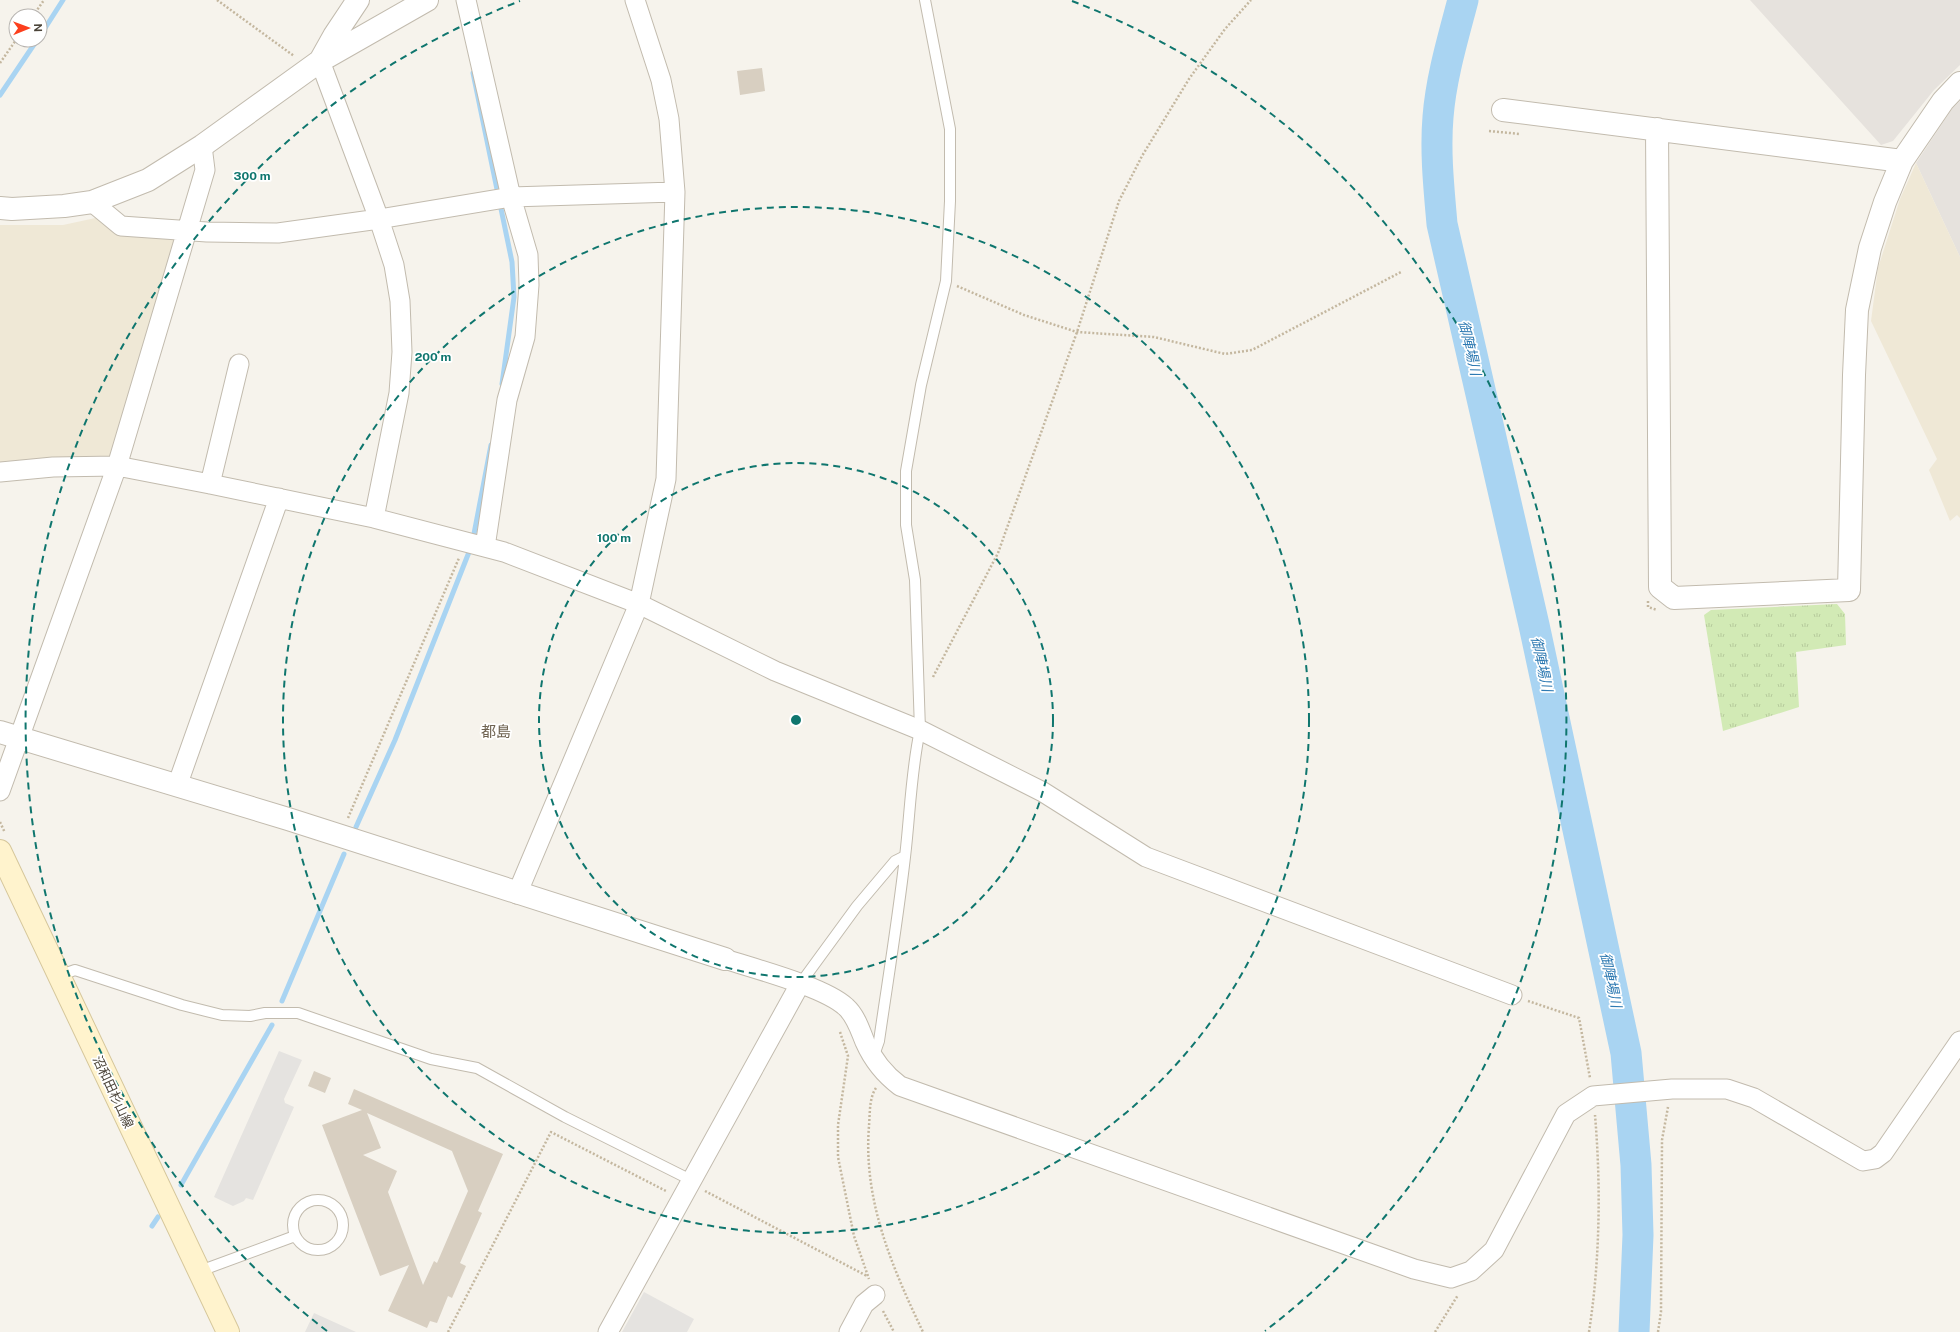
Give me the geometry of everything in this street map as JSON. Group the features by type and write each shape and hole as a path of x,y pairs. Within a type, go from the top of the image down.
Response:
{"main road":[{"name":"沼和田杉山線","path":"2,841 58,976 228,1332"}],"street":[{"path":"358,0 334,36 320,61 379,219 394,266 400,301 402,352 399,394 374,518"},
{"path":"0,208 12,209 64,206 92,202 148,180 202,146 320,61 427,0"},
{"path":"466,0 511,196 528,255 529,285 525,337 507,400 485,547"},
{"path":"517,894 639,604 666,479 675,192 669,119 661,80 635,0"},
{"path":"1656,130 1660,587 1674,598 1849,590 1857,310 1870,248 1885,202 1902,161 1943,101 1960,83"},
{"path":"1503,110 1902,161"},
{"path":"0,791 10,734 117,466 205,170 202,146"},
{"path":"92,202 121,226 278,233 379,219 511,196 675,192"},
{"path":"210,484 239,364"},
{"path":"0,472 53,467 117,466 374,518 504,552 639,604 775,671 920,730 1043,792 1146,857 1512,995"},
{"path":"177,786 279,498"},
{"path":"10,734 340,837 800,984 834,998 847,1007 854,1016 873,1058 886,1076 900,1086 1414,1269 1452,1278 1471,1271 1494,1250 1566,1114 1599,1096 1672,1089 1727,1089 1754,1098 1863,1161 1875,1159 1883,1153 1960,1041"},
{"path":"608,1332 800,984"},
{"path":"849,1332 864,1304 875,1295"}],"lane":[{"path":"873,1058 879,1041 905,856 915,752 920,730 915,580 906,525 906,471 921,385 946,281 950,201 950,129 925,0"},
{"path":"800,984 857,906 895,861 905,856"},
{"path":"58,976 75,970 182,1005 222,1015 250,1016 265,1013 298,1013 431,1059 468,1065 477,1068 565,1117 691,1180"},
{"path":"319,1200 335,1206 341,1212 344,1229 337,1244 330,1248 322,1251 314,1251 306,1248 295,1236 293,1228 294,1219 303,1205 319,1200"},
{"path":"200,1271 295,1236"}],"path":[{"path":"217,0 293,56 320,61"},
{"path":"919,703 998,553 1077,332 1119,201 1142,156 1189,78 1225,29 1251,0"},
{"path":"0,63 10,48"},
{"path":"946,281 1024,315 1077,332 1154,337 1225,354 1252,350 1401,272"},
{"path":"340,837 465,542"},
{"path":"1648,599 1648,607 1661,612"},
{"path":"0,822 2,841"},
{"path":"1512,995 1579,1018 1599,1096 1599,1229 1589,1332"},
{"path":"691,1180 701,1189 867,1276 854,1236 838,1157 838,1125 848,1056 839,1029"},
{"path":"886,1076 872,1095 868,1140 869,1169 873,1200 893,1266 923,1332"},
{"path":"1658,1332 1661,1312 1662,1140 1672,1089"},
{"path":"448,1332 551,1132 681,1199"},
{"path":"1435,1332 1462,1290"}],"shaded area":[{"path":"1750,0 1960,0 1960,65 1934,90 1893,141 1881,145"},
{"path":"1960,101 1960,257 1916,163 1952,109"},
{"path":"1916,163 1960,257 1960,518 1957,515 1950,521 1929,470 1937,459 1871,321 1878,268 1900,199"},
{"path":"100,217 178,238 117,456 104,460 0,467 0,225 63,225"},
{"path":"279,1051 302,1060 284,1099 285,1103 294,1107 253,1200 246,1198 244,1201 233,1206 214,1197"},
{"path":"644,1292 694,1319 687,1332 622,1332"},
{"path":"314,1313 356,1332 305,1332"}],"green space":[{"path":"1837,604 1845,614 1846,645 1796,652 1799,707 1723,731 1704,615 1711,610"}],"building":[{"path":"762,68 765,91 740,95 737,71"},
{"path":"314,1071 331,1078 325,1093 308,1086"},
{"path":"354,1089 503,1154 478,1211 482,1213 460,1263 466,1266 452,1298 448,1296 437,1323 430,1321 427,1328 388,1311 409,1265 380,1276 322,1125 362,1110 348,1104","holes":["367,1113 452,1151 468,1191 437,1263 434,1261 423,1285 388,1192 397,1171 363,1155 381,1148"]}],"waterway":[{"path":"48,23 63,0"},
{"name":"御陣場川","path":"1463,0 1451,43 1438,117 1437,157 1442,224 1534,625 1626,1053 1636,1165 1638,1235 1634,1332"},
{"path":"0,95 32,48"},
{"path":"473,73 512,262 514,297 502,384"},
{"path":"473,539 491,445"},
{"path":"356,827 395,740 471,547"},
{"path":"282,1001 344,854"},
{"path":"181,1185 272,1025"},
{"path":"152,1226 158,1217"}],"district":[{"name":"都島","path":"496,731"}]}
